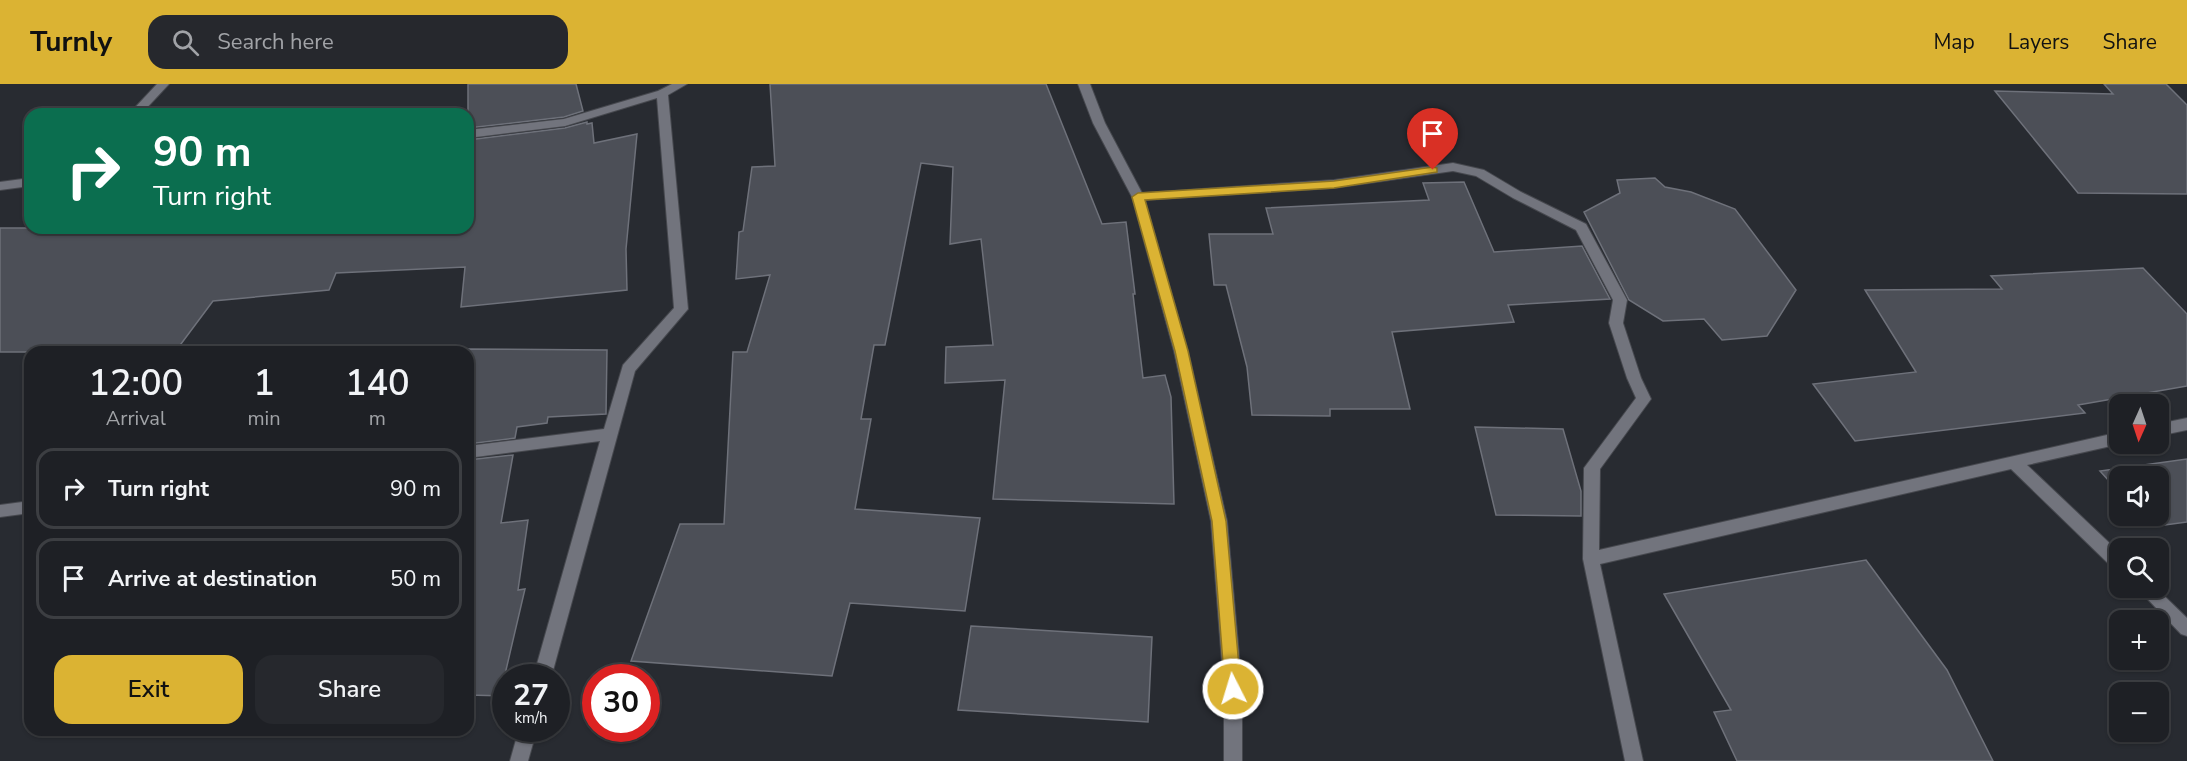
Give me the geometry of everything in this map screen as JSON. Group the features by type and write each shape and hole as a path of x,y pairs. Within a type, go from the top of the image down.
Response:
{"street":[{"path":"141,108 163,84"},
{"path":"474,133 565,123 662,93 681,84"},
{"path":"1084,84 1099,123 1138,197 1181,351 1219,521 1233,689 1233,761"},
{"path":"546,664 628,369 681,309 662,93"},
{"path":"1138,197 1334,184 1453,167 1480,173 1517,195 1581,227 1620,300 1616,323 1634,378 1644,399 1592,468 1591,559 1634,761"},
{"path":"0,186 24,183"},
{"path":"2169,428 2187,424"},
{"path":"474,451 610,434"},
{"path":"1591,559 2109,440"},
{"path":"2013,461 2109,553"},
{"path":"0,511 24,508"},
{"path":"2155,598 2187,629"},
{"path":"519,761 524,742"}],"building":[{"path":"468,84 576,84 583,111 564,117 474,127 474,108 468,108"},
{"path":"770,84 1046,84 1102,224 1126,222 1143,378 1165,375 1171,397 1174,504 993,499 1005,380 945,383 946,347 993,345 981,239 950,244 953,167 921,163 885,345 874,345 861,419 871,419 855,509 980,518 965,611 850,603 832,676 631,661 680,524 724,524 733,352 747,352 770,275 736,279 739,232 743,231 752,167 775,166"},
{"path":"2104,84 2166,84 2187,105 2187,194 2078,193 1995,91 2113,94"},
{"path":"587,122 587,124 592,123 594,143 637,134 626,249 627,290 461,307 465,267 336,273 329,290 213,301 179,346 24,346 24,352 0,352 0,228 24,228 24,234 474,234 474,139 565,128"},
{"path":"1655,178 1665,187 1691,192 1735,209 1796,290 1767,336 1722,340 1704,319 1663,321 1629,300 1584,212 1620,193 1617,180"},
{"path":"1464,182 1494,252 1582,246 1610,299 1508,305 1514,322 1392,332 1410,409 1330,409 1330,416 1252,415 1247,367 1226,285 1214,285 1209,234 1273,234 1266,208 1429,200 1423,183"},
{"path":"2143,268 2187,314 2187,386 2141,394 2109,394 2109,400 2078,405 2085,413 1855,441 1813,384 1916,372 1865,290 2002,289 1991,276"},
{"path":"474,349 607,350 606,414 548,417 547,423 517,427 515,438 474,443"},
{"path":"1475,427 1563,429 1581,491 1581,516 1496,515"},
{"path":"513,455 501,523 528,520 518,590 525,589 507,664 492,664 492,696 474,695 474,459"},
{"path":"2187,459 2187,522 2169,524 2169,466 2136,466"},
{"path":"2109,470 2109,481 2100,471"},
{"path":"1866,560 1947,670 1993,761 1737,761 1714,712 1731,710 1664,594"},
{"path":"971,626 1152,637 1148,722 958,710"}],"route":[{"path":"1233,689 1219,521 1181,351 1138,197 1334,184 1433,170"}]}
